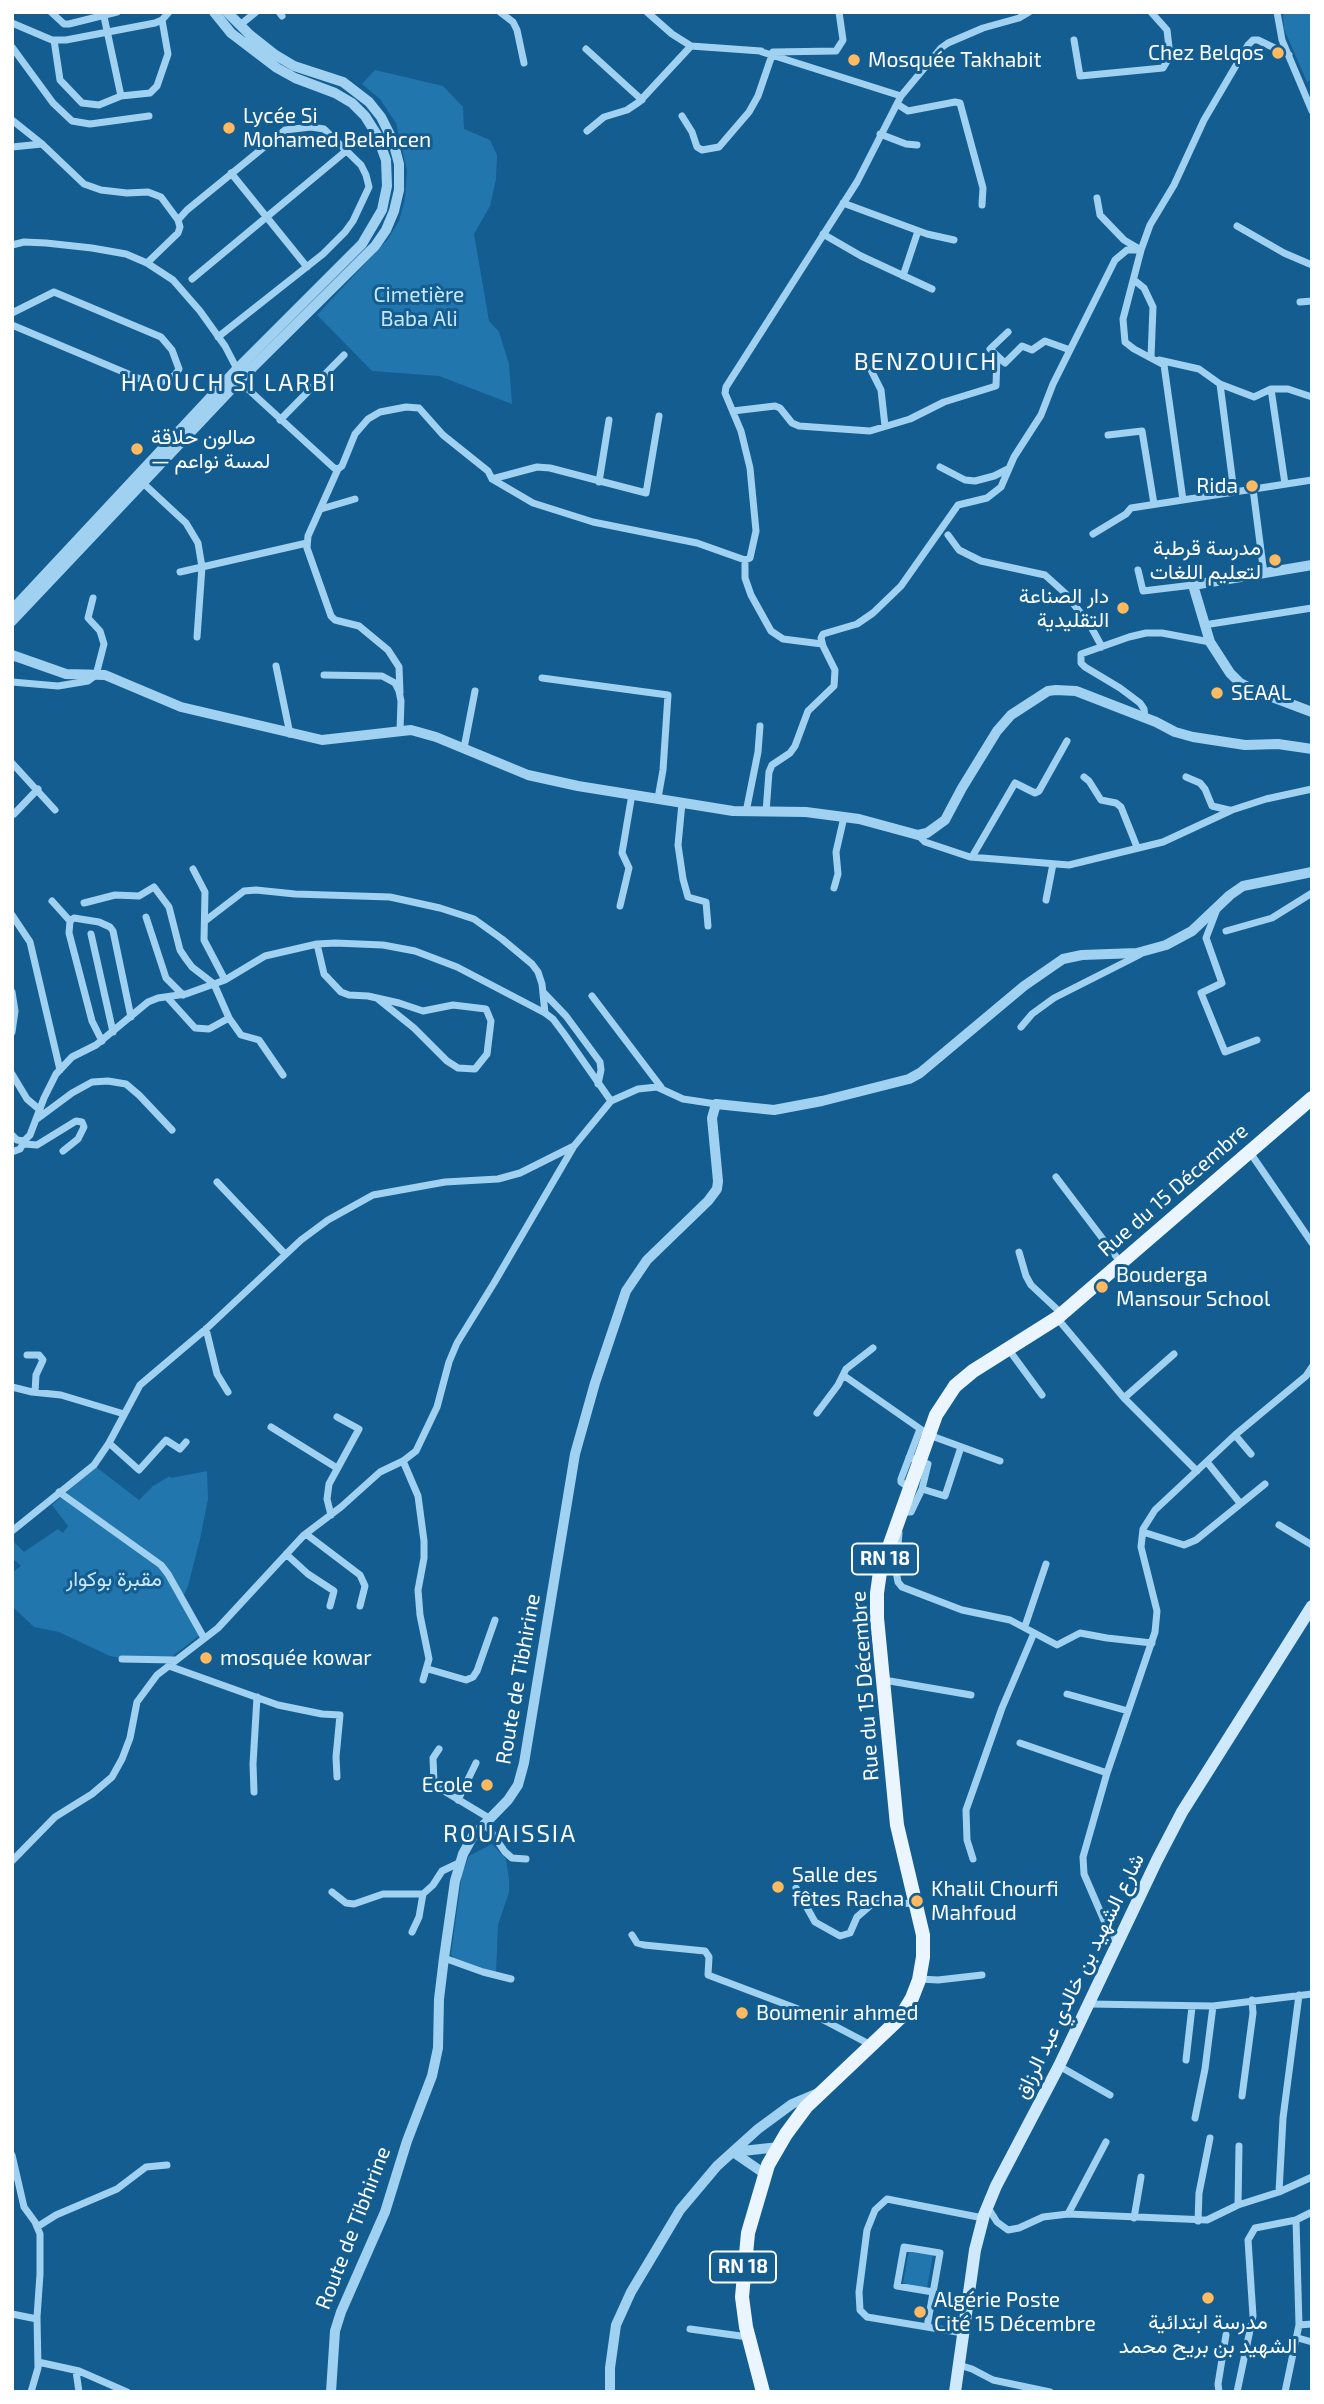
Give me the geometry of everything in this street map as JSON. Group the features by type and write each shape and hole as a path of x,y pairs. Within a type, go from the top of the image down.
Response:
{"main road":[{"name":"Rue du 15 Décembre","path":"763,2392 742,2297 748,2233 765,2175 779,2147 806,2107 900,2018 912,1998 923,1957 923,1935 917,1904 897,1825 877,1592 880,1572 901,1512 916,1488 914,1459 925,1432 955,1387 973,1371 1060,1316 1312,1098"},
{"name":"شارع الشهيد بن خالدي عبد الرزاق","path":"956,2392 975,2250 985,2212 1182,1812 1312,1606"}],"street":[{"path":"51,12 64,24 103,13 117,12"},
{"path":"12,23 54,40 66,40 162,20 169,12"},
{"path":"12,610 362,244 382,210 387,186 386,160 377,135 365,116 352,103 335,93 277,68 231,33 214,12"},
{"path":"12,621 143,483 236,375 375,246 394,211 399,164 393,141 381,117 369,102 342,82 294,66 274,54 228,12"},
{"path":"240,25 256,12"},
{"path":"500,12 513,22 517,30 524,63"},
{"path":"647,12 672,34 691,46 759,51 836,51 843,40 839,12"},
{"path":"822,644 783,639 771,631 745,578 746,560 750,558 756,531 756,518 747,448 725,393 726,387 857,182 899,100 941,48 947,43 1029,12"},
{"path":"1074,40 1080,76 1163,68 1170,56 1167,30 1151,12"},
{"path":"1277,12 1282,40 1312,111"},
{"path":"103,13 121,96"},
{"path":"54,40 61,80 82,103 99,105 121,96 150,93 157,86 168,54 162,20"},
{"path":"1184,500 1164,365 1125,342 1123,319 1150,225 1174,186 1204,120 1248,46 1253,40 1258,40 1289,55"},
{"path":"587,131 604,117 627,110 642,100 691,46"},
{"path":"12,47 53,103 72,121 90,124 149,116"},
{"path":"586,49 642,100"},
{"path":"759,51 899,100 908,111 960,103 983,188 982,205"},
{"path":"682,116 697,147 702,150 719,148 753,104 772,55"},
{"path":"12,120 84,184 121,193 155,193 178,220 180,227 178,233 147,263"},
{"path":"178,220 285,130 319,127 324,129 361,166 369,187 348,229 307,267 218,337"},
{"path":"880,134 905,144 917,145"},
{"path":"12,147 42,144"},
{"path":"192,279 346,151"},
{"path":"231,173 307,267"},
{"path":"1097,198 1100,215 1124,240 1141,250"},
{"path":"843,203 918,231 954,240"},
{"path":"1237,226 1284,253 1312,265"},
{"path":"903,276 918,231"},
{"path":"822,233 861,256 932,289"},
{"path":"12,245 24,242 46,243 125,254 147,263 173,280 218,337 236,375 280,419 338,469"},
{"path":"766,813 769,772 772,765 790,753 808,711 834,686 835,670 822,644 823,634 857,624 888,600 901,586 958,505 987,498 1001,487 1014,457 1041,415 1115,260 1126,250 1141,250"},
{"path":"1134,280 1144,288 1153,307 1152,358"},
{"path":"12,313 54,292 161,337 172,350 178,369 175,375 152,384 12,326"},
{"path":"1300,302 1312,301"},
{"path":"1008,332 990,349 1005,363 1022,346 1032,350 1045,341 1070,350"},
{"path":"280,419 344,355"},
{"path":"733,411 775,406 780,408 792,423 799,426 870,431 910,419 944,402 996,386 997,356"},
{"path":"1152,358 1199,369 1220,384 1254,397 1271,389 1288,389 1312,397"},
{"path":"868,364 881,390 885,426"},
{"path":"1220,384 1234,492"},
{"path":"1271,389 1285,484"},
{"path":"400,731 400,667 388,650 359,626 335,620 331,616 307,542 355,434 368,419 380,412 406,407 419,408 443,435 488,471 492,479 533,503 593,522 697,543 746,560"},
{"path":"492,479 537,467 550,468 646,493 659,416"},
{"path":"599,482 609,420"},
{"path":"1108,435 1142,431 1154,504"},
{"path":"940,467 965,480 975,481 994,476 1009,468"},
{"path":"1093,534 1126,514 1131,508 1312,480"},
{"path":"143,483 193,532 202,567 197,637"},
{"path":"1253,489 1264,574"},
{"path":"321,509 355,499"},
{"path":"948,535 959,550 981,561 1045,575 1065,593 1090,625 1102,647"},
{"path":"180,572 307,542"},
{"path":"1138,570 1143,592 1312,565"},
{"path":"1193,585 1210,642 1230,673 1240,683 1312,712"},
{"path":"12,682 58,686 88,681 96,675 104,644 100,631 88,618 93,598"},
{"path":"1204,625 1312,608"},
{"path":"1145,718 1140,704 1081,663 1081,654 1146,633 1162,633 1210,642"},
{"path":"12,647 16,656 65,674 105,676 181,707 290,734 322,740 411,730 436,737 528,775 746,812 806,812 844,817 918,835 927,833 946,820 961,788 997,731 1011,715 1048,691 1076,691 1193,737 1245,745 1278,744 1312,748"},
{"path":"276,666 290,734"},
{"path":"324,675 382,676 395,683 400,693"},
{"path":"542,678 668,695 663,770 658,798"},
{"path":"464,748 475,691"},
{"path":"746,812 758,752 760,726"},
{"path":"972,857 1015,783 1035,793 1039,791 1067,741"},
{"path":"12,763 55,810"},
{"path":"1084,777 1101,800 1116,803 1121,807 1137,848"},
{"path":"1186,777 1200,783 1212,806 1232,810"},
{"path":"13,814 38,789"},
{"path":"918,835 925,842 972,857 1069,865 1163,842 1232,810 1265,799 1312,789"},
{"path":"620,906 629,868 622,853 632,794"},
{"path":"682,803 678,845 683,878 688,897 706,902 708,926"},
{"path":"834,888 838,874 836,852 844,817"},
{"path":"1046,900 1053,864"},
{"path":"193,869 205,892 203,933 207,947 225,980"},
{"path":"12,1861 55,1817 92,1794 112,1777 130,1738 138,1702 157,1675 218,1628 306,1534 380,1472 416,1451 437,1406 457,1343 574,1146 611,1101 638,1088 657,1087 683,1099 774,1110 909,1079 920,1073 1049,967 1063,959 1136,953 1166,945 1192,930 1243,886 1312,872"},
{"path":"84,903 115,895 138,896 154,887 169,906 180,950 186,959 214,984 229,1018 241,1035 259,1040 283,1075"},
{"path":"205,921 244,891 256,890 390,897 440,908 474,919 532,964 538,972 545,1013"},
{"path":"1226,932 1272,918 1312,893"},
{"path":"52,901 70,921 69,933 92,1021 102,1041"},
{"path":"1217,909 1206,938 1223,983 1201,993 1225,1052 1257,1040"},
{"path":"12,915 30,943 60,1070"},
{"path":"146,917 166,978 183,995"},
{"path":"70,921 74,918 99,922 110,927 131,1017"},
{"path":"92,934 113,1032"},
{"path":"317,944 324,974 341,992 379,999 423,1011 453,1005 486,1009 491,1021 487,1054 475,1069 458,1068 379,999"},
{"path":"12,1152 20,1149 30,1135 60,1070 72,1057 102,1041 148,1002 183,995 225,980 265,956 317,944 383,945 415,951 457,967 545,1013 565,1035 611,1101"},
{"path":"1021,1027 1032,1014 1055,998 1152,949"},
{"path":"12,992 15,1011 12,1032"},
{"path":"543,992 566,1016 600,1062 598,1085"},
{"path":"592,996 663,1090"},
{"path":"167,997 195,1028 202,1031 229,1018"},
{"path":"12,1074 27,1099 40,1110"},
{"path":"36,1119 92,1082 108,1081 126,1084 172,1129"},
{"name":"Route de Tibhirine","path":"331,2392 335,2331 341,2312 385,2211 407,2141 432,2076 438,2048 439,1999 455,1881 473,1836 508,1800 518,1785 524,1763 575,1454 611,1331 626,1291 647,1260 717,1189 712,1118 716,1104"},
{"path":"12,1135 24,1143 37,1145 70,1124 82,1122 84,1127 78,1139 63,1151"},
{"path":"12,1531 94,1465 140,1385 206,1329 285,1254 321,1225 373,1195 445,1182 498,1179 520,1173 574,1146"},
{"path":"1250,1151 1312,1243"},
{"path":"1056,1177 1122,1264"},
{"path":"217,1182 285,1254"},
{"path":"1019,1252 1031,1285 1060,1316 1124,1398 1197,1471"},
{"path":"206,1329 217,1374 228,1392"},
{"path":"817,1413 846,1369 873,1348"},
{"path":"1009,1350 1042,1395"},
{"path":"1124,1398 1174,1354"},
{"path":"27,1355 39,1355 43,1360 36,1375 34,1392"},
{"path":"1116,1948 1084,1874 1083,1857 1107,1773 1152,1643 1157,1611 1140,1547 1143,1532 1155,1510 1235,1435 1306,1376 1312,1367"},
{"path":"843,1375 925,1432 999,1461"},
{"path":"12,1387 61,1395 124,1414"},
{"path":"331,1515 327,1492 359,1429 337,1417"},
{"path":"271,1427 337,1468"},
{"path":"1235,1435 1251,1454"},
{"path":"109,1443 139,1470 166,1440 180,1449 186,1442"},
{"path":"916,1488 945,1496 961,1447"},
{"path":"403,1461 418,1496 421,1514 424,1558 418,1590 429,1659 423,1680"},
{"path":"1207,1462 1240,1503"},
{"path":"1143,1532 1184,1545 1196,1540 1265,1484"},
{"path":"59,1492 161,1566 204,1639"},
{"path":"901,1512 896,1571 902,1587 962,1610 1010,1620 1057,1645 1080,1633 1152,1643"},
{"path":"1279,1525 1312,1545"},
{"path":"306,1534 360,1575 365,1586 360,1606"},
{"path":"286,1554 308,1574 334,1591 330,1606"},
{"path":"1025,1626 1046,1564"},
{"path":"428,1669 466,1680 472,1677 477,1671 495,1620"},
{"path":"973,1859 967,1840 965,1810 1002,1708 1034,1633"},
{"path":"122,1659 172,1663 278,1705 340,1715 337,1777"},
{"path":"883,1680 971,1695"},
{"path":"1067,1694 1128,1712"},
{"path":"254,1792 257,1697"},
{"path":"1020,1743 1107,1773"},
{"path":"439,1749 433,1758 434,1782 487,1821 505,1852 512,1858 526,1859"},
{"path":"458,1800 476,1763"},
{"path":"412,1933 419,1917 423,1894 442,1871 461,1862"},
{"path":"796,1888 815,1922 840,1936 850,1933 857,1917 880,1897 888,1896 908,1905 917,1904"},
{"path":"332,1892 346,1903 354,1904 383,1894 423,1894"},
{"path":"632,1935 636,1942 645,1945 705,1951 709,1957 708,1975 814,2015 871,2045"},
{"path":"444,1958 511,1979"},
{"path":"919,1979 938,1980 982,1975"},
{"path":"1089,2004 1192,2007 1312,1994"},
{"path":"1279,2192 1283,2118 1299,1995"},
{"path":"1242,2096 1254,2013 1252,2000"},
{"path":"1195,2118 1213,2006"},
{"path":"1186,2060 1192,2007"},
{"path":"1059,2066 1110,2095"},
{"path":"610,2392 616,2325 631,2292 680,2210 696,2189 751,2136 792,2104 822,2091"},
{"path":"751,2136 762,2138 779,2147"},
{"path":"1198,2221 1199,2193 1210,2138"},
{"path":"1068,2214 1106,2141"},
{"path":"1238,2205 1239,2146"},
{"path":"733,2152 779,2147"},
{"path":"733,2152 765,2175"},
{"path":"12,2155 24,2207 40,2234 38,2362 31,2392"},
{"path":"37,2228 56,2215 117,2189 146,2167 167,2165"},
{"path":"1134,2218 1141,2177"},
{"path":"963,2333 867,2317 860,2310 859,2292 867,2230 875,2210 887,2199 985,2212 1008,2230 1043,2217 1068,2214 1198,2221 1207,2220 1238,2205 1279,2192 1312,2177"},
{"path":"1237,2392 1253,2316 1248,2240 1255,2228 1296,2220 1312,2212"},
{"path":"1285,2392 1299,2325 1296,2220"},
{"path":"927,2327 940,2253 904,2247 897,2286 933,2292"},
{"path":"12,2314 37,2319"},
{"path":"1299,2325 1312,2324"},
{"path":"690,2329 749,2337"},
{"path":"1219,2392 1226,2335"},
{"path":"1298,2338 1312,2342"},
{"path":"38,2362 95,2376 127,2392"},
{"path":"959,2365 993,2380 1047,2391"},
{"path":"76,2371 79,2392"}],"green space":[{"path":"1283,12 1312,12 1312,80 1307,82 1284,29"},
{"name":"Cimetière Baba Ali","path":"375,70 443,86 463,107 464,129 490,140 497,155 496,179 490,206 474,234 489,321 499,332 509,364 512,404 439,376 372,371 317,315 388,239 399,221 405,199 407,170 396,123 380,99 362,84"},
{"name":"مقبرة بوكوار","path":"96,1467 139,1500 153,1486 170,1476 171,1478 207,1471 208,1499 200,1539 188,1586 181,1601 200,1635 170,1658 127,1659 110,1656 59,1632 34,1627 12,1606 12,1573 21,1566 12,1558 12,1540 24,1552 58,1529 63,1533 68,1526 52,1505"},
{"path":"492,1844 506,1859 509,1879 509,1892 498,1925 496,1973 454,1959 451,1954 462,1874 469,1856"},
{"path":"909,2251 933,2255 927,2288 903,2283"}],"place":[{"name":"Chez Belqos","path":"1278,53"},
{"name":"Mosquée Takhabit","path":"854,60"},
{"name":"Lycée Si Mohamed Belahcen","path":"229,128"},
{"name":"صالون حلاقة — لمسة نواعم","path":"137,449"},
{"name":"Rida","path":"1252,486"},
{"name":"مدرسة قرطبة لتعليم اللغات","path":"1275,560"},
{"name":"دار الصناعة التقليدية","path":"1123,608"},
{"name":"SEAAL","path":"1217,693"},
{"name":"Bouderga Mansour School","path":"1102,1287"},
{"name":"mosquée kowar","path":"206,1658"},
{"name":"Ecole","path":"487,1785"},
{"name":"Salle des fêtes Racha","path":"778,1887"},
{"name":"Khalil Chourfi Mahfoud","path":"917,1901"},
{"name":"Boumenir ahmed","path":"742,2013"},
{"name":"مدرسة ابتدائية الشهيد بن بريح محمد","path":"1208,2298"},
{"name":"Algérie Poste Cité 15 Décembre","path":"920,2312"}],"district":[{"name":"BENZOUICH","path":"926,362"},
{"name":"HAOUCH SI LARBI","path":"229,383"},
{"name":"ROUAISSIA","path":"510,1834"}]}
